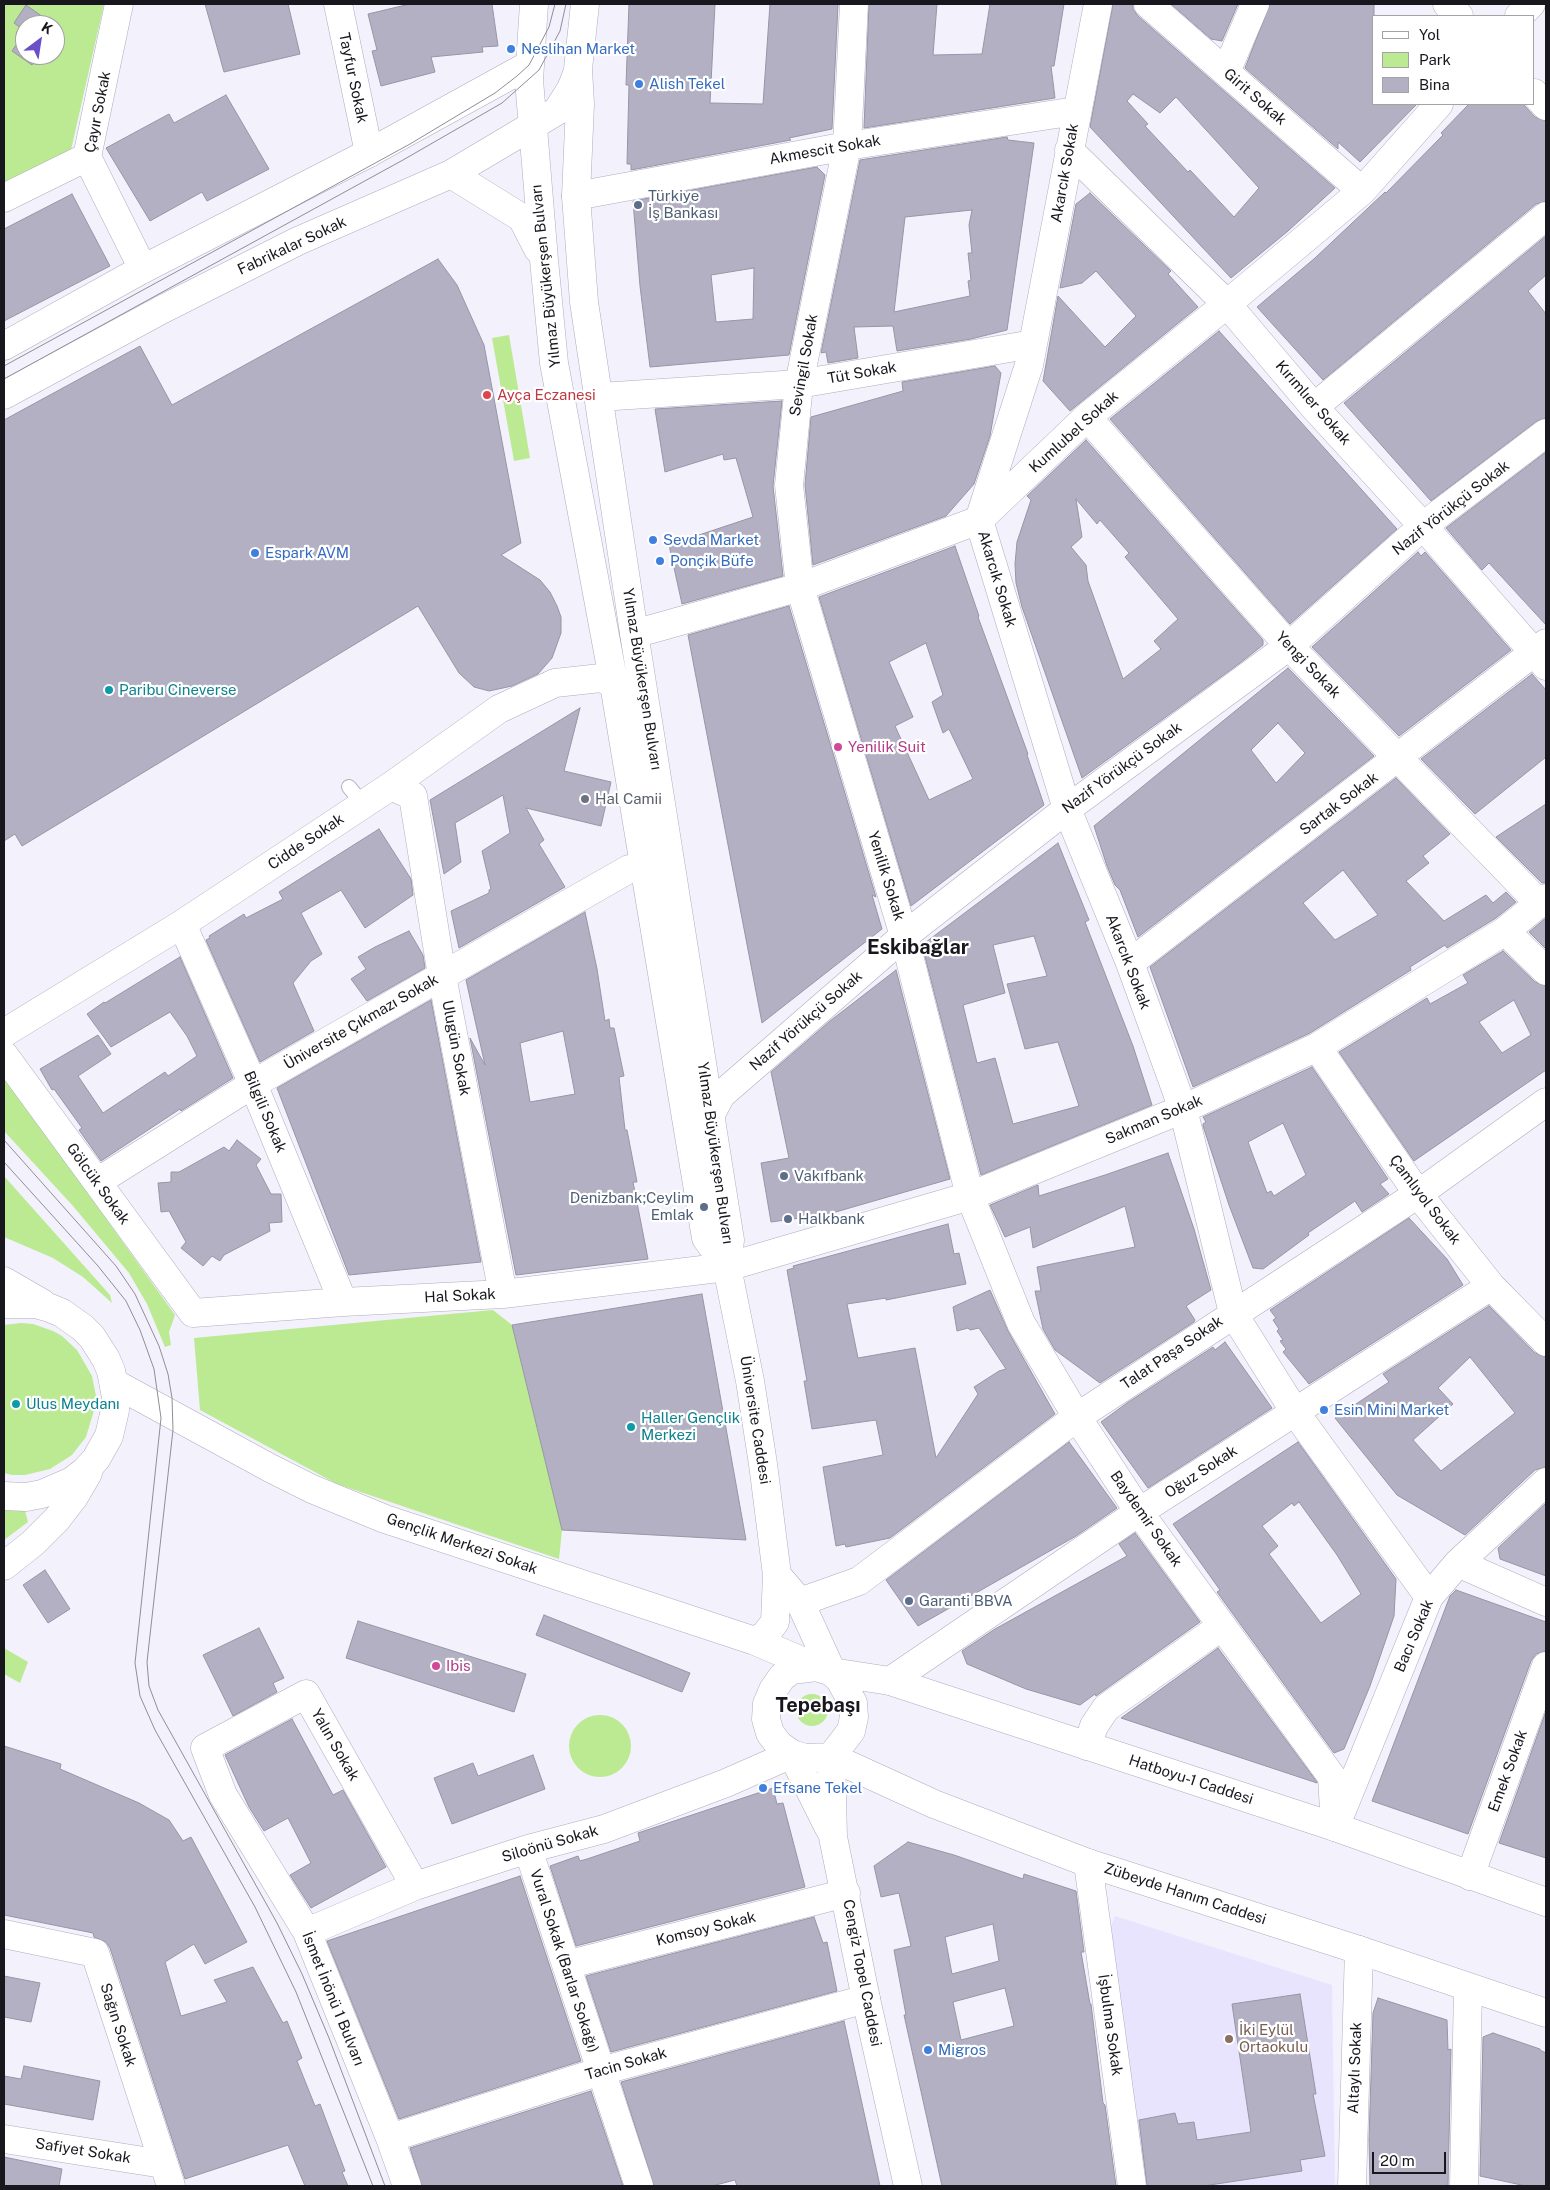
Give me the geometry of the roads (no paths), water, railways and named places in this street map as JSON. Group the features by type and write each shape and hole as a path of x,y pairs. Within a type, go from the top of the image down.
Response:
{"street":[{"name":"Çayır Sokak","path":"119,4 87,157 143,269"},
{"name":"Tayfur Sokak","path":"338,4 369,153"},
{"name":"Yılmaz Büyükerşen Bulvarı","path":"534,4 528,65 554,363 614,684 706,1238 727,1267"},
{"path":"4,346 143,269 369,153 528,65 576,88 586,4"},
{"name":"Sevingil Sokak","path":"800,587 789,485 799,384 847,146 854,4"},
{"name":"Akarcık Sokak","path":"1098,4 1076,111 1029,365 979,520 1067,809 1130,963 1183,1109 1233,1313 1296,1412 1429,1597"},
{"name":"Girit Sokak","path":"1148,4 1362,190"},
{"path":"1226,72 1255,4"},
{"path":"1447,4 1458,15"},
{"path":"1520,15 1531,4"},
{"name":"Yılmaz Büyükerşen Bulvarı","path":"576,88 576,196 584,302 600,397 634,633 730,1240 727,1267"},
{"name":"Fabrikalar Sokak","path":"4,395 163,309 298,241 451,174 557,111 576,88"},
{"path":"1535,94 1546,106"},
{"name":"Kumlubel Sokak","path":"634,633 800,587 979,520 1087,417 1227,304 1362,190 1438,105"},
{"name":"Akmescit Sokak","path":"576,196 847,146 1076,111"},
{"name":"Kırımlıer Sokak","path":"1069,150 1227,304 1314,407 1542,654"},
{"path":"4,198 87,157"},
{"path":"451,174 522,218 544,260"},
{"path":"1314,407 1546,216"},
{"name":"Tüt Sokak","path":"600,397 799,384 1033,344"},
{"name":"Yengi Sokak","path":"1087,417 1290,646 1399,758 1543,900"},
{"name":"Nazif Yörükçü Sokak","path":"710,1116 721,1096 904,936 1067,809 1290,646 1423,526 1545,436"},
{"name":"Yenilik Sokak","path":"800,587 904,936 970,1196"},
{"name":"Sartak Sokak","path":"1130,963 1399,758 1542,654"},
{"name":"Cidde Sokak","path":"4,1033 182,924 356,796 391,786 499,708 555,683 601,678 614,684"},
{"name":"Ulugün Sokak","path":"391,786 413,796 442,976 503,1294"},
{"name":"Üniversite Çıkmazı Sokak","path":"97,1182 253,1084 629,869"},
{"name":"Sakman Sokak","path":"727,1267 970,1196 1183,1109 1317,1047 1505,931 1543,900"},
{"name":"Bilgili Sokak","path":"182,924 253,1084 343,1302"},
{"path":"1505,931 1546,971"},
{"name":"Çamlıyol Sokak","path":"1317,1047 1418,1194 1491,1286 1546,1342"},
{"name":"Gölcük Sokak","path":"4,1055 193,1313"},
{"name":"Talat Paşa Sokak","path":"800,1602 859,1581 1076,1417 1418,1194 1546,1102"},
{"name":"Baydemir Sokak","path":"970,1196 1021,1322 1076,1417 1139,1512 1332,1777 1335,1827"},
{"name":"Hal Sokak","path":"193,1313 343,1302 503,1294 727,1267"},
{"name":"Üniversite Caddesi","path":"727,1267 750,1381 762,1454 777,1574"},
{"path":"4,1281 73,1320 92,1337 106,1359 114,1383 116,1403 113,1423 106,1442 74,1497 57,1519 33,1543 4,1566"},
{"name":"Oğuz Sokak","path":"890,1681 1139,1512 1491,1286"},
{"path":"4,1304 28,1304 50,1308"},
{"name":"Gençlik Merkezi Sokak","path":"114,1383 270,1468 349,1505 772,1657"},
{"path":"4,1496 26,1497 57,1489 85,1471 96,1459"},
{"name":"Bacı Sokak","path":"1335,1827 1429,1597 1458,1563 1546,1482"},
{"path":"1458,1563 1546,1602"},
{"path":"777,1574 800,1602 824,1670 847,1690 853,1703 854,1717 851,1731 831,1757 805,1758 792,1754 779,1745 770,1733 766,1719 767,1704 773,1690 772,1657 765,1635 775,1622 777,1574"},
{"path":"1088,1746 1094,1726 1106,1708 1222,1626"},
{"path":"772,1657 792,1670 824,1670"},
{"name":"Emek Sokak","path":"1470,1876 1546,1666"},
{"name":"Hatboyu-1 Caddesi","path":"824,1670 890,1681 1335,1827 1546,1902"},
{"name":"Yalın Sokak","path":"223,1796 205,1748 306,1694 416,1886"},
{"path":"792,1754 833,1837"},
{"name":"Siloönü Sokak","path":"307,1932 416,1886 528,1849 604,1829 726,1783 792,1754"},
{"name":"Cengiz Topel Caddesi","path":"831,1757 833,1837 846,1893 866,1999 908,2186"},
{"name":"Zübeyde Hanım Caddesi","path":"831,1757 934,1804 1088,1863 1359,1950 1546,2013"},
{"name":"İsmet İnönü 1 Bulvarı","path":"223,1796 307,1932 390,2138 407,2186"},
{"name":"Vural Sokak (Barlar Sokağı)","path":"528,1849 638,2186"},
{"name":"İşbulma Sokak","path":"1088,1863 1132,2186"},
{"name":"Komsoy Sokak","path":"566,1965 846,1893"},
{"name":"Sağın Sokak","path":"4,1934 95,1953 167,2175"},
{"name":"Altaylı Sokak","path":"1352,2186 1359,1950"},
{"path":"1464,2186 1468,1988"},
{"name":"Tacin Sokak","path":"390,2138 601,2071 866,1999"},
{"name":"Safiyet Sokak","path":"4,2139 167,2175"}],"tram line":[{"path":"4,366 410,144 495,93 529,65 549,27 555,4"},
{"path":"4,379 403,160 502,103 539,70 560,31 566,4"},
{"path":"4,1140 116,1266 135,1294 159,1346 168,1374 172,1398 173,1430 147,1662 149,1686 158,1710 277,1923 302,1974 329,2038 385,2186"},
{"path":"4,1162 98,1266 126,1301 140,1330 154,1369 161,1418 135,1663 140,1696 155,1730 255,1907 296,1992 373,2186"}],"place":[{"name":"Neslihan Market","path":"511,49"},
{"name":"Alish Tekel","path":"639,84"},
{"name":"Türkiye İş Bankası","path":"638,205"},
{"name":"Ayça Eczanesi","path":"487,395"},
{"name":"Sevda Market","path":"653,540"},
{"name":"Espark AVM","path":"255,553"},
{"name":"Ponçik Büfe","path":"660,561"},
{"name":"Paribu Cineverse","path":"109,690"},
{"name":"Yenilik Suit","path":"838,747"},
{"name":"Hal Camii","path":"585,799"},
{"name":"Vakıfbank","path":"784,1176"},
{"name":"Denizbank;Ceylim Emlak","path":"704,1207"},
{"name":"Halkbank","path":"788,1219"},
{"name":"Ulus Meydanı","path":"16,1404"},
{"name":"Esin Mini Market","path":"1324,1410"},
{"name":"Haller Gençlik Merkezi","path":"631,1427"},
{"name":"Garanti BBVA","path":"909,1601"},
{"name":"Ibis","path":"436,1666"},
{"name":"Efsane Tekel","path":"763,1788"},
{"name":"İki Eylül Ortaokulu","path":"1229,2039"},
{"name":"Migros","path":"928,2050"}],"district":[{"name":"Eskibağlar","path":"918,948"},
{"name":"Tepebaşı","path":"818,1706"}]}
